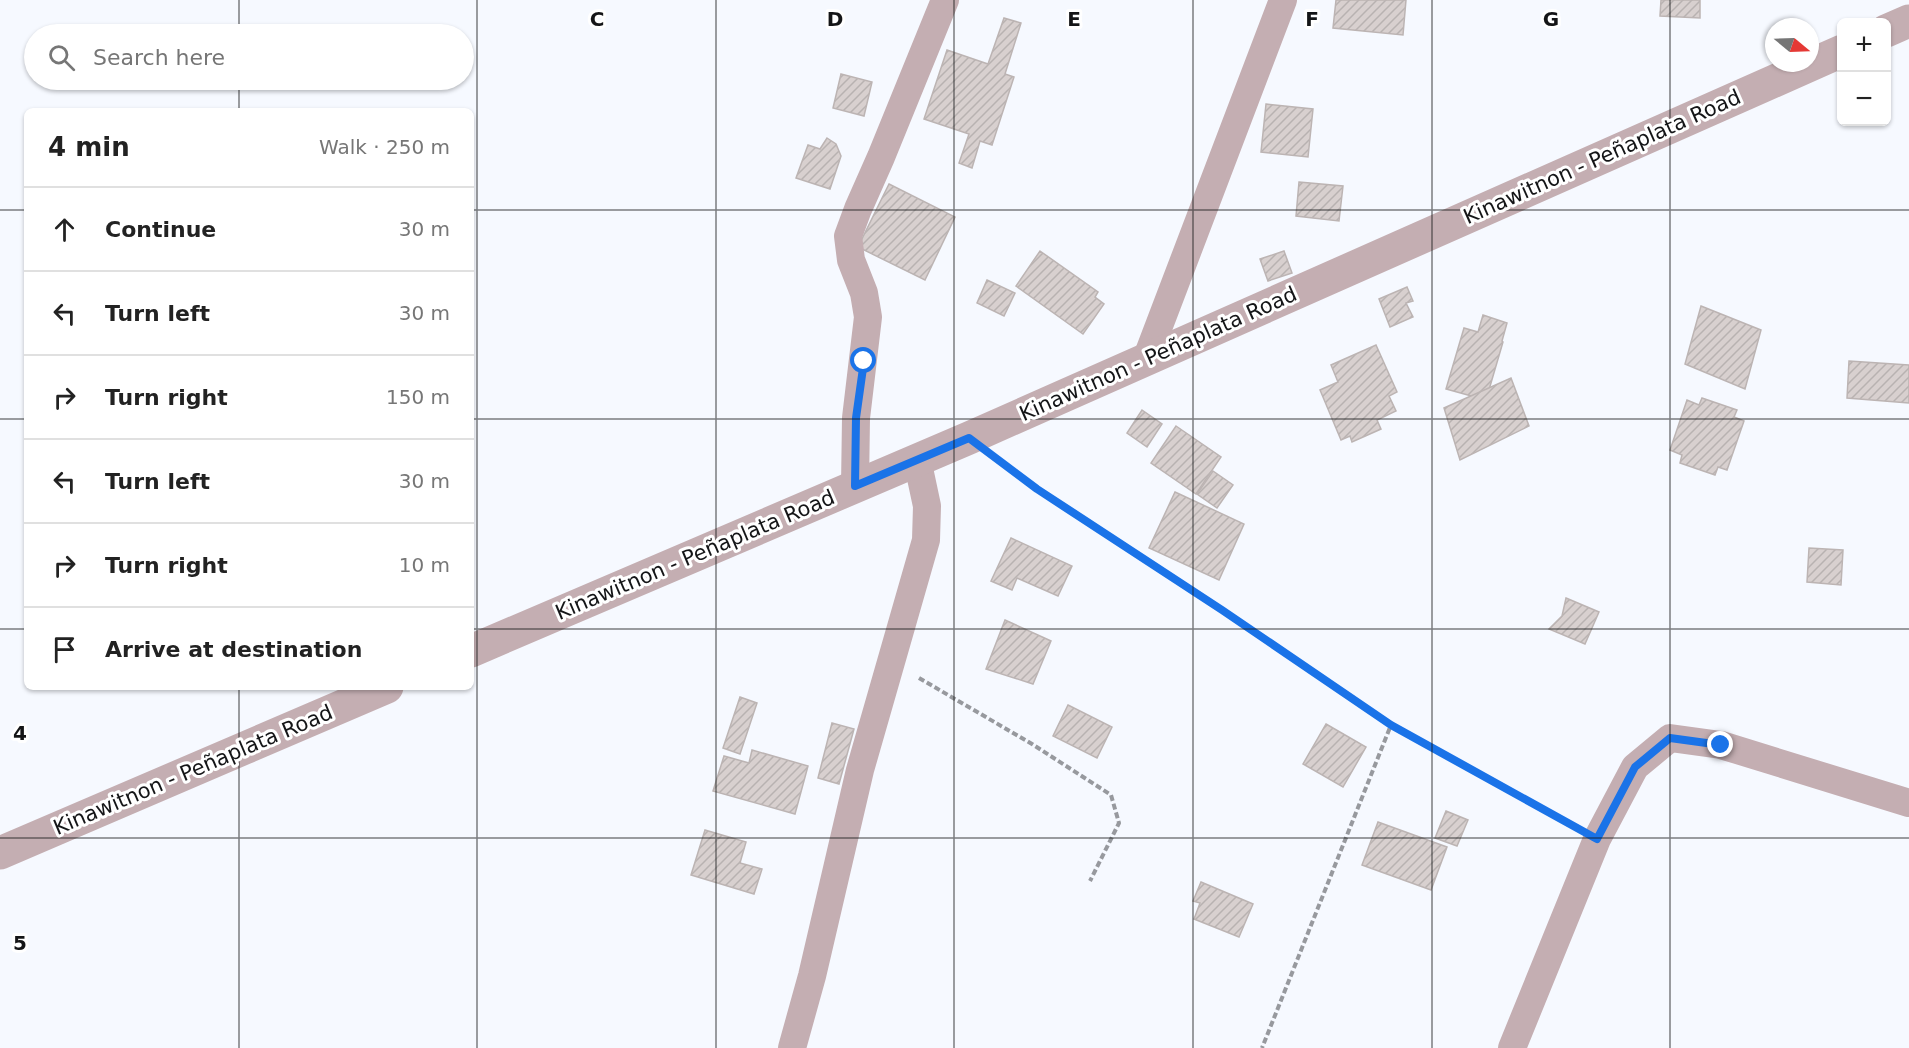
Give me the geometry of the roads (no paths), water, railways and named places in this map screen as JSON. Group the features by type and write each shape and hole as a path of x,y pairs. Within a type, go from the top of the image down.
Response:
{"street":[{"path":"855,486 856,418 868,317 864,293 851,260 848,236 945,0"},
{"path":"1146,360 1283,0"},
{"path":"1891,29 1909,21"},
{"name":"Kinawitnon - Peñaplata Road","path":"474,650 969,438 1837,53"},
{"path":"792,1048 812,976 860,770 926,540 927,506 917,459"},
{"name":"Kinawitnon - Peñaplata Road","path":"0,853 380,690"},
{"path":"1512,1048 1597,839 1635,767 1670,738 1721,745 1909,803"}]}
